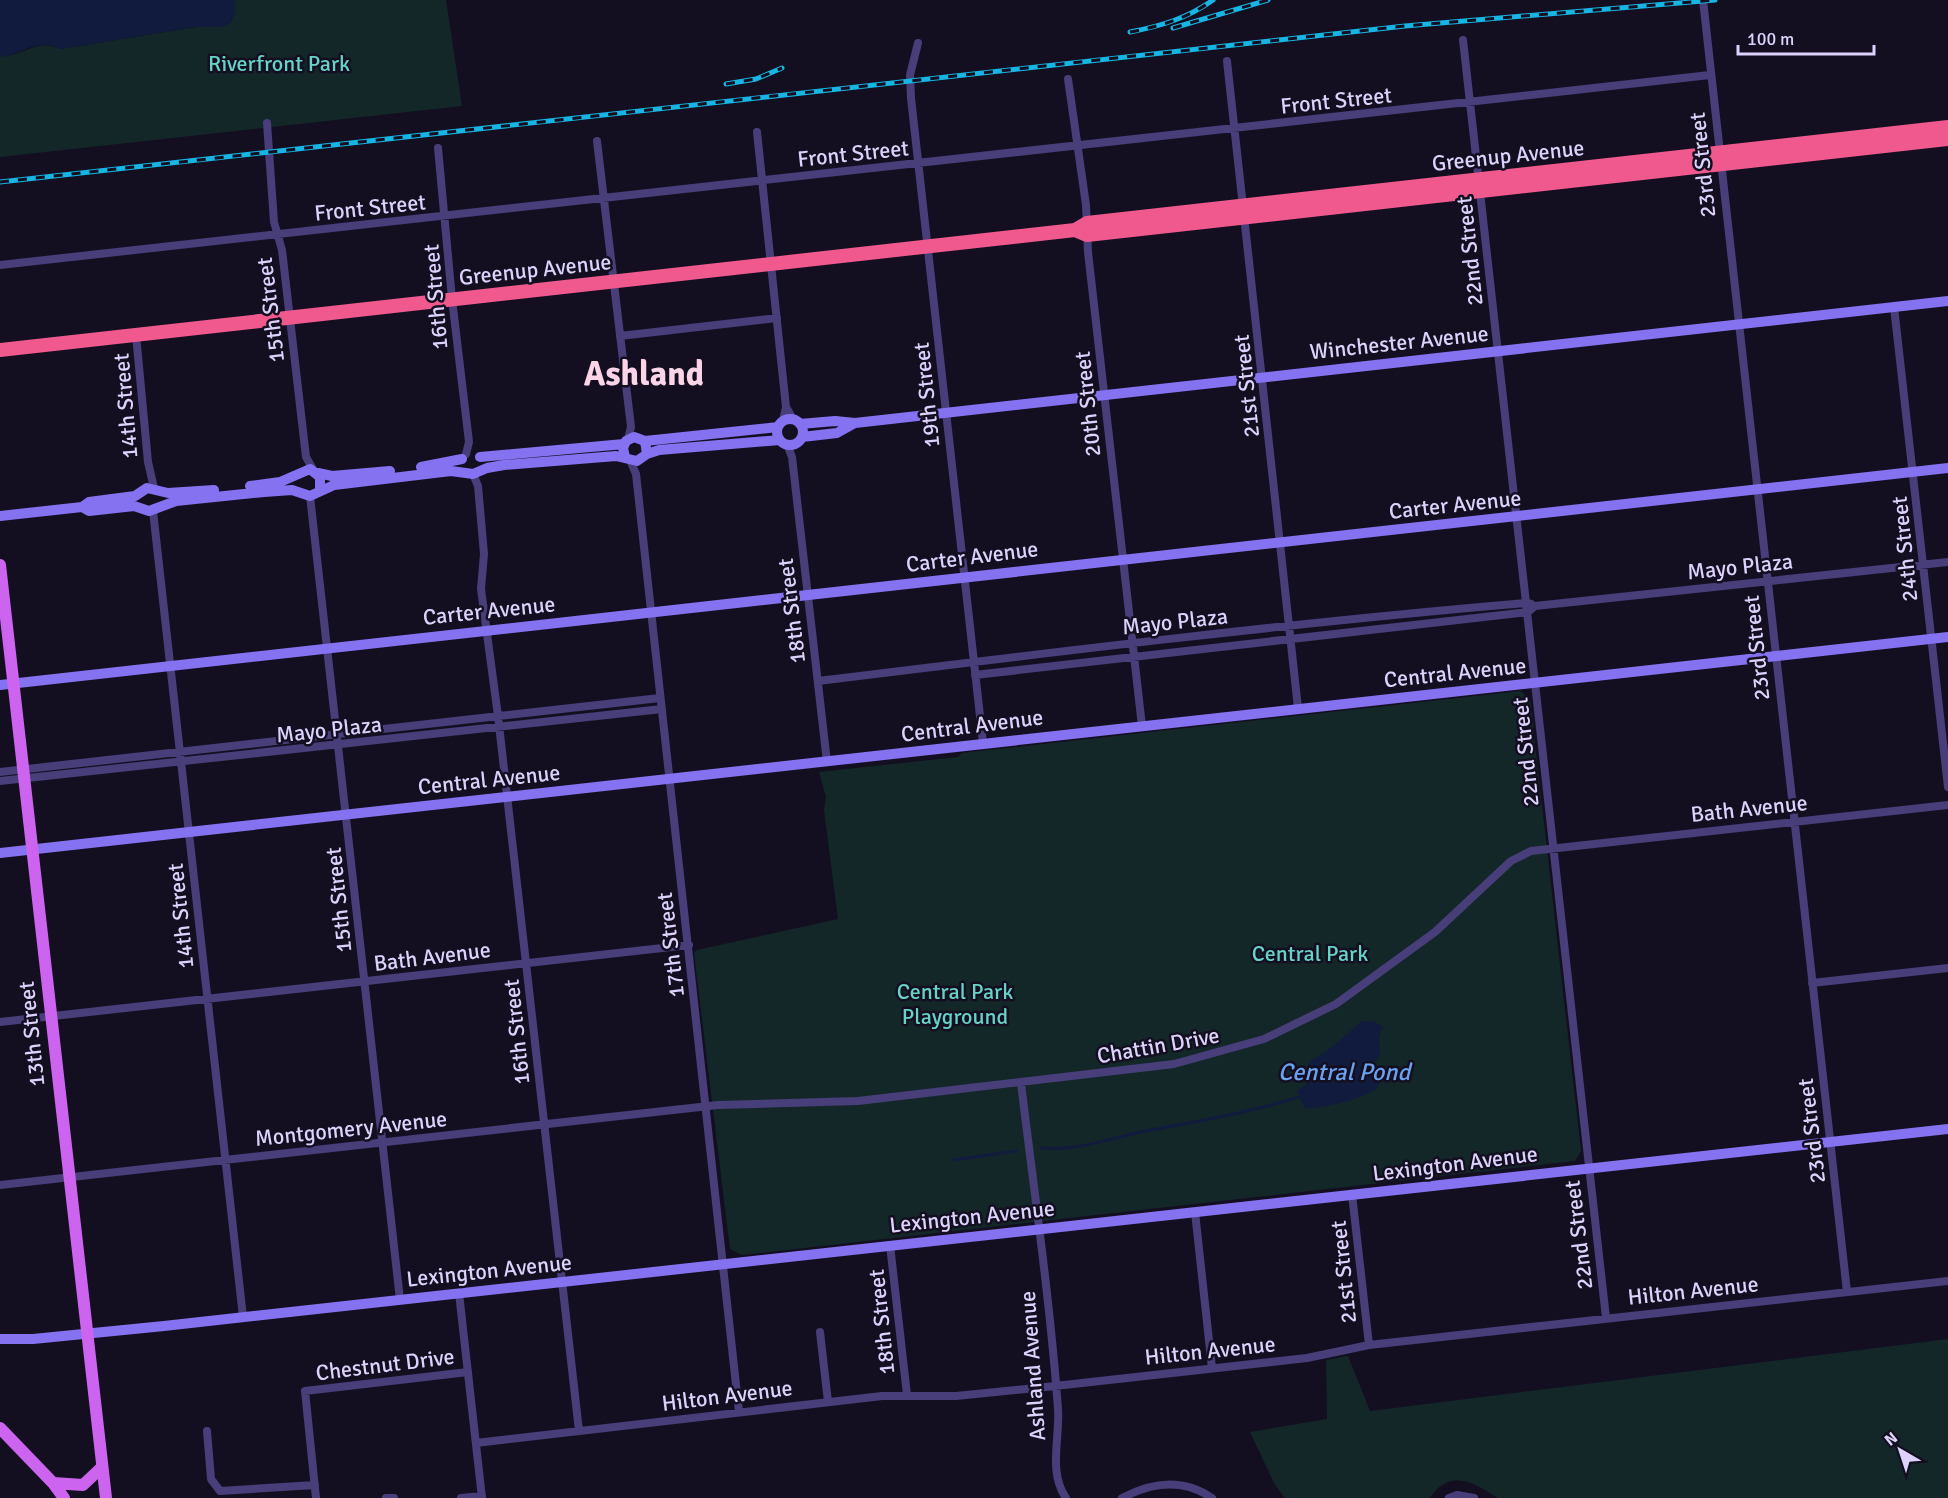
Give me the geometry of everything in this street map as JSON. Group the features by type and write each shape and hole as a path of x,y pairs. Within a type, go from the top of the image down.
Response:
{"highway":[{"name":"Greenup Avenue","path":"1719,159 1948,127"},
{"name":"Greenup Avenue","path":"0,350 1719,159 1948,139"}],"main road":[{"name":"13th Street","path":"0,565 106,1498"},
{"path":"0,1428 54,1483 64,1498"},
{"path":"54,1483 83,1485 101,1468"}],"street":[{"name":"23rd Street","path":"1703,0 1847,1292"},
{"name":"22nd Street","path":"1463,40 1530,607 1535,683 1606,1318"},
{"name":"19th Street","path":"918,43 910,81 982,743"},
{"name":"21st Street","path":"1227,61 1298,708"},
{"name":"Front Street","path":"0,265 1710,75"},
{"name":"20th Street","path":"1068,79 1078,147 1083,229 1142,726"},
{"name":"15th Street","path":"267,123 276,234 282,250 306,457 316,472"},
{"path":"758,132 770,264 791,441"},
{"path":"597,141 636,458"},
{"name":"16th Street","path":"438,148 470,456"},
{"name":"Winchester Avenue","path":"299,473 316,472 332,476 412,469 470,456 506,456 788,423 835,421 855,423 1948,301"},
{"name":"24th Street","path":"1894,307 1948,787"},
{"path":"620,336 777,318"},
{"name":"14th Street","path":"136,334 149,490"},
{"path":"788,423 791,441"},
{"name":"Winchester Avenue","path":"156,508 176,501 264,492 310,492 358,482 472,472 504,465 636,458 659,450 791,441 837,432 855,423"},
{"path":"634,440 636,458"},
{"name":"18th Street","path":"791,441 827,762"},
{"path":"470,456 482,462 472,472 460,465 470,456"},
{"name":"15th Street","path":"299,473 306,457"},
{"name":"17th Street","path":"636,458 660,698 740,1412"},
{"name":"Carter Avenue","path":"0,685 1122,558 1518,517 1948,468"},
{"path":"299,473 295,484 310,492 321,481 316,472"},
{"name":"16th Street","path":"472,472 478,486 484,554 481,589 498,716 579,1431"},
{"path":"0,516 82,507 89,502 126,498 149,490 170,494 280,482 299,473"},
{"path":"142,507 138,500 149,490"},
{"path":"82,507 89,511 156,508 162,498 149,490"},
{"name":"15th Street","path":"310,492 400,1300"},
{"name":"14th Street","path":"156,508 181,762 243,1317"},
{"name":"Mayo Plaza","path":"975,675 1291,640 1530,607 1948,562"},
{"name":"Mayo Plaza","path":"818,681 1289,626 1530,607"},
{"name":"Central Avenue","path":"0,853 1948,637"},
{"name":"Mayo Plaza","path":"0,781 22,774 180,752 660,698"},
{"name":"Mayo Plaza","path":"0,772 22,774 181,762 662,709"},
{"name":"Bath Avenue","path":"1553,848 1948,805"},
{"name":"Chattin Drive","path":"706,1106 754,1102 858,1101 1174,1064 1225,1052 1284,1030 1336,1004 1377,976 1459,912 1518,856 1531,851 1553,848"},
{"name":"Bath Avenue","path":"0,1022 688,945"},
{"path":"1812,983 1948,968"},
{"name":"Ashland Avenue","path":"1021,1083 1058,1411 1057,1476 1059,1488 1066,1498"},
{"name":"Montgomery Avenue","path":"0,1185 706,1106"},
{"name":"Lexington Avenue","path":"0,1339 86,1334 1948,1129"},
{"name":"21st Street","path":"1352,1194 1369,1345"},
{"path":"1195,1212 1212,1368"},
{"name":"18th Street","path":"890,1245 907,1395"},
{"name":"Hilton Avenue","path":"476,1443 828,1402 907,1395 956,1396 1055,1386 1306,1358 1369,1345 1948,1281"},
{"path":"459,1293 482,1497 461,1498"},
{"path":"820,1332 828,1402"},
{"name":"Chestnut Drive","path":"316,1498 305,1391 468,1372"},
{"path":"207,1431 211,1479 220,1491 315,1485"},
{"path":"1122,1498 1149,1486 1165,1484 1191,1487 1212,1498"},
{"path":"1449,1498 1457,1495 1474,1498"},
{"path":"386,1498 394,1498"}],"green space":[{"name":"Riverfront Park","path":"235,0 446,0 462,106 0,157 0,56 16,54 44,45 60,49 196,27 223,27 231,22 235,11"},
{"name":"Central Park","path":"1521,691 1530,699 1581,1151 1575,1161 742,1255 730,1249 694,953 697,950 838,919 824,810 826,797 819,772 958,757 962,753"},
{"path":"1948,1339 1948,1498 1498,1498 1471,1483 1454,1480 1438,1488 1430,1498 1285,1498 1275,1485 1250,1432 1327,1419 1326,1360 1348,1356 1370,1411"}],"water":[{"path":"0,0 235,0 235,12 231,22 223,27 196,27 60,49 38,45 4,57 0,56"},
{"name":"Central Pond","path":"1362,1021 1373,1021 1383,1027 1379,1036 1380,1055 1375,1063 1380,1079 1378,1086 1364,1096 1342,1103 1305,1108 1297,1091 1306,1085 1309,1062 1331,1048"}],"waterway":[{"path":"1042,1148 1082,1146 1242,1112 1299,1097"},
{"path":"954,1160 1016,1151"}],"railway":[{"path":"1130,32 1174,20 1194,12 1213,0"},
{"path":"1173,28 1268,0"},
{"path":"0,182 1405,26 1715,0"},
{"path":"726,84 756,79 782,68"}],"district":[{"name":"Ashland","path":"644,373"}],"park label":[{"name":"Central Park Playground","path":"955,1004"}]}
